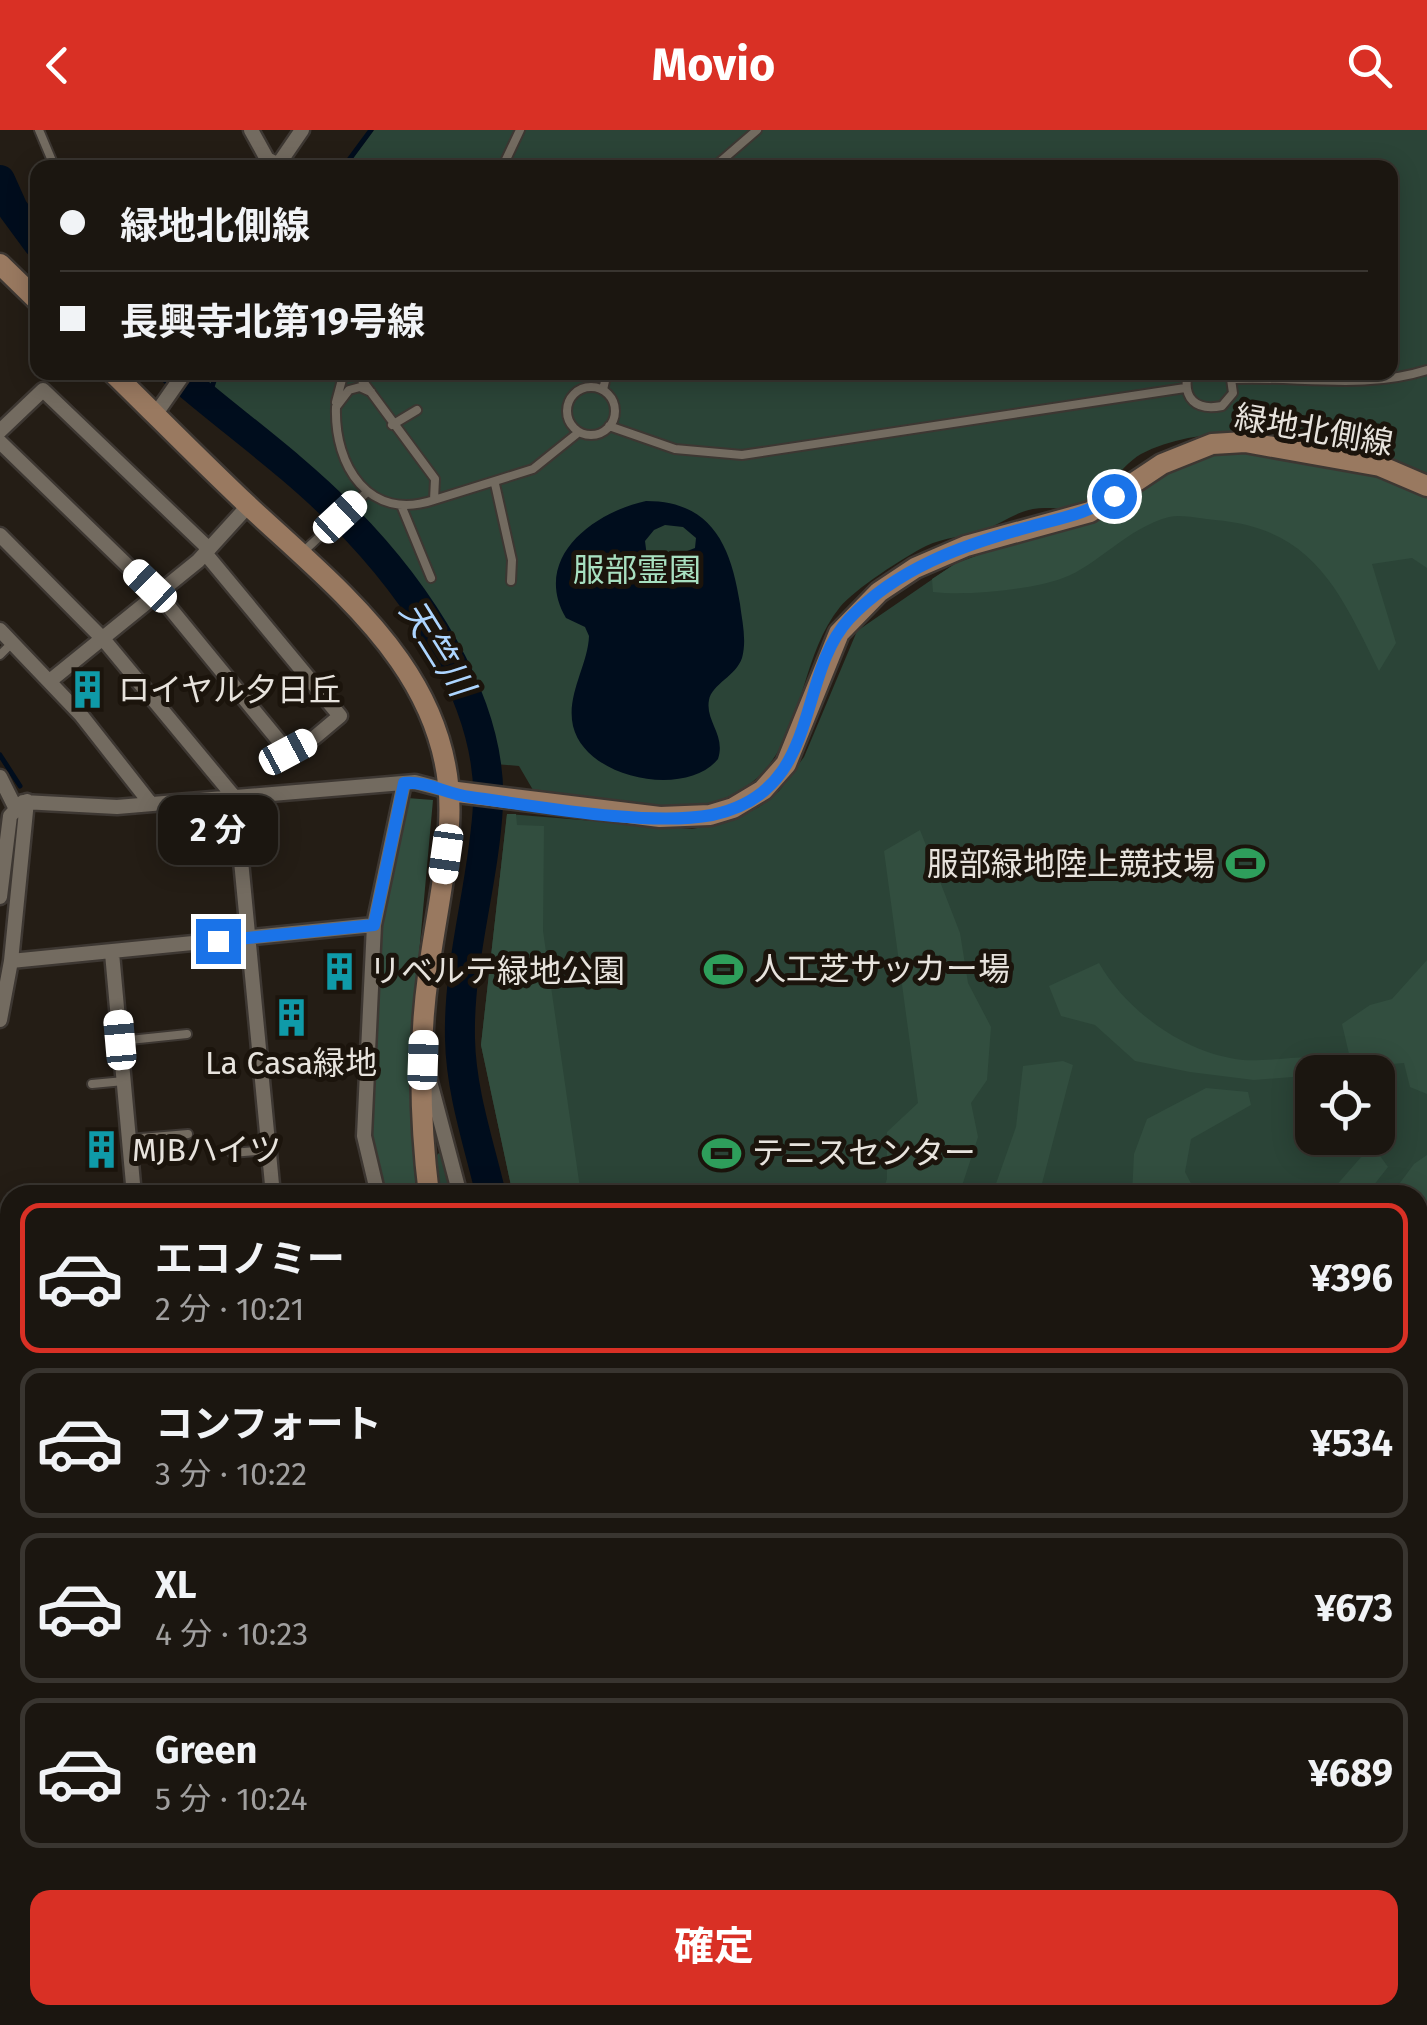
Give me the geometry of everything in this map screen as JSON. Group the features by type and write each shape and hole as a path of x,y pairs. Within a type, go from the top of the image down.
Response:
{"street":[{"path":"250,130 267,160"},
{"path":"281,160 302,130"},
{"path":"0,264 30,293"},
{"path":"120,380 379,630 412,676 434,721 458,794 425,1002 420,1109 428,1185"},
{"path":"155,414 180,380"},
{"path":"0,431 43,390 207,551 340,716 316,737 288,752 158,594 0,442"},
{"name":"緑地北側線","path":"458,794 680,818 710,815 740,804 763,790 786,764 839,633 879,592 915,568 966,546 1090,512 1162,464 1212,444 1245,442 1380,466 1427,486"},
{"path":"51,680 207,551 248,506"},
{"path":"0,535 104,640 235,798 271,1185"},
{"path":"0,630 51,680 151,804"},
{"path":"0,776 21,804 11,961 0,1020"},
{"path":"21,804 112,807 422,782 458,794"},
{"path":"376,1185 364,1136 374,925 404,783"},
{"path":"0,897 21,804"},
{"path":"11,961 374,925"},
{"path":"112,953 133,1185"},
{"path":"423,1060 457,1185"}],"lane":[{"path":"40,130 52,160"},
{"path":"506,160 520,130"},
{"path":"722,160 757,130"},
{"path":"1398,376 1427,370"},
{"path":"342,380 336,408 342,456 366,493 401,505 495,484 550,459 579,432 598,434 609,426 615,411 603,390 605,380"},
{"path":"362,380 434,480 449,492 460,492"},
{"path":"1186,380 1184,388 1191,402 1205,409 1222,406 1232,394 1232,380"},
{"path":"1340,380 1377,380"},
{"path":"579,432 567,412 573,395 590,387 603,390"},
{"path":"564,388 573,395"},
{"path":"609,426 676,449 742,454 1184,388"},
{"path":"336,408 349,390 371,392"},
{"path":"392,425 417,410"},
{"path":"434,480 434,500"},
{"path":"495,484 512,560 510,581"},
{"path":"301,554 366,493"},
{"path":"401,505 430,578"},
{"path":"0,655 12,642"},
{"path":"120,1040 187,1034"},
{"path":"92,1084 124,1082"},
{"path":"129,1138 188,1134"},
{"path":"232,1153 268,1150"}],"green space":[{"name":"服部霊園","path":"374,130 1427,130 1427,473 1361,450 1284,436 1208,435 1173,442 1141,454 1104,490 1078,507 1039,508 984,530 933,543 857,591 825,630 776,756 759,776 736,793 693,806 669,808 549,798 533,790 519,766 495,764 485,711 469,673 390,558 343,501 201,380 1398,380 1398,160 351,160"},
{"path":"1226,449 1370,469 1427,491 1427,568 1412,558 1372,564 1396,643 1379,671 1351,615 1320,569 1277,536 1249,526 1169,517 1140,529 1063,578 998,591 933,592 932,579 955,564 1080,516 1164,466"},
{"path":"1427,505 1427,1185 511,1185 481,1045 507,814 692,829 728,822 759,807 779,791 804,757 857,631 956,563 1112,511"},
{"path":"407,798 433,800 409,1065 415,1185 383,1185 371,1136 381,925"},
{"path":"507,814 516,814 517,825 544,826 543,931 580,1185 511,1185 481,1045"},
{"path":"920,830 960,933 968,983 991,1027 987,1080 971,1103 978,1137 962,1185 885,1185 887,1132 918,1103 884,851"},
{"path":"1427,960 1427,1094 1410,1087 1404,1063 1395,1064 1395,1055 1349,1055 1342,1024 1370,1005 1392,999"},
{"path":"1099,963 1125,998 1180,1040 1243,1060 1295,1058 1295,1076 1254,1080 1135,1061 1095,1025 1061,1016 1049,986"},
{"path":"1063,1061 1073,1065 1042,1185 996,1185 1016,1127 1023,1066"},
{"path":"1206,1088 1248,1092 1251,1105 1191,1139 1185,1172 1192,1185 1132,1185 1134,1154 1147,1119"},
{"path":"439,1153 444,1156 451,1185 439,1185 435,1157"},
{"path":"1379,1155 1388,1167 1374,1185 1337,1185 1362,1156"},
{"path":"1427,1155 1427,1185 1398,1185 1414,1164"}],"water":[{"path":"646,501 669,503 702,518 724,546 736,583 744,631 742,658 709,700 719,743 718,759 703,771 684,778 662,780 616,770 582,745 573,726 572,703 589,636 585,627 566,618 557,596 556,576 573,541 607,515","holes":["665,525 683,527 696,538 695,548 661,561 647,557 645,541 654,530"]}],"waterway":[{"path":"349,160 371,130"},
{"name":"天竺川","path":"0,180 13,209 30,232"},
{"name":"天竺川","path":"184,380 302,477 369,544 421,611 463,686 486,765 488,805 463,980 461,1059 489,1185"},
{"path":"207,402 214,380"},
{"path":"0,755 20,786"}],"place":[{"name":"ロイヤル夕日丘","path":"88,690"},
{"name":"服部緑地陸上競技場","path":"1245,864"},
{"name":"人工芝サッカー場","path":"724,969"},
{"name":"リベルテ緑地公園","path":"339,971"},
{"name":"La Casa緑地","path":"291,1018"},
{"name":"MJBハイツ","path":"102,1150"},
{"name":"テニスセンター","path":"722,1153"}],"route":[{"path":"218,941 374,925 404,783 422,782 460,796 644,816 710,815 740,804 770,784 786,764 803,730 839,633 879,592 941,555 1030,526 1090,512 1114,496"}]}
